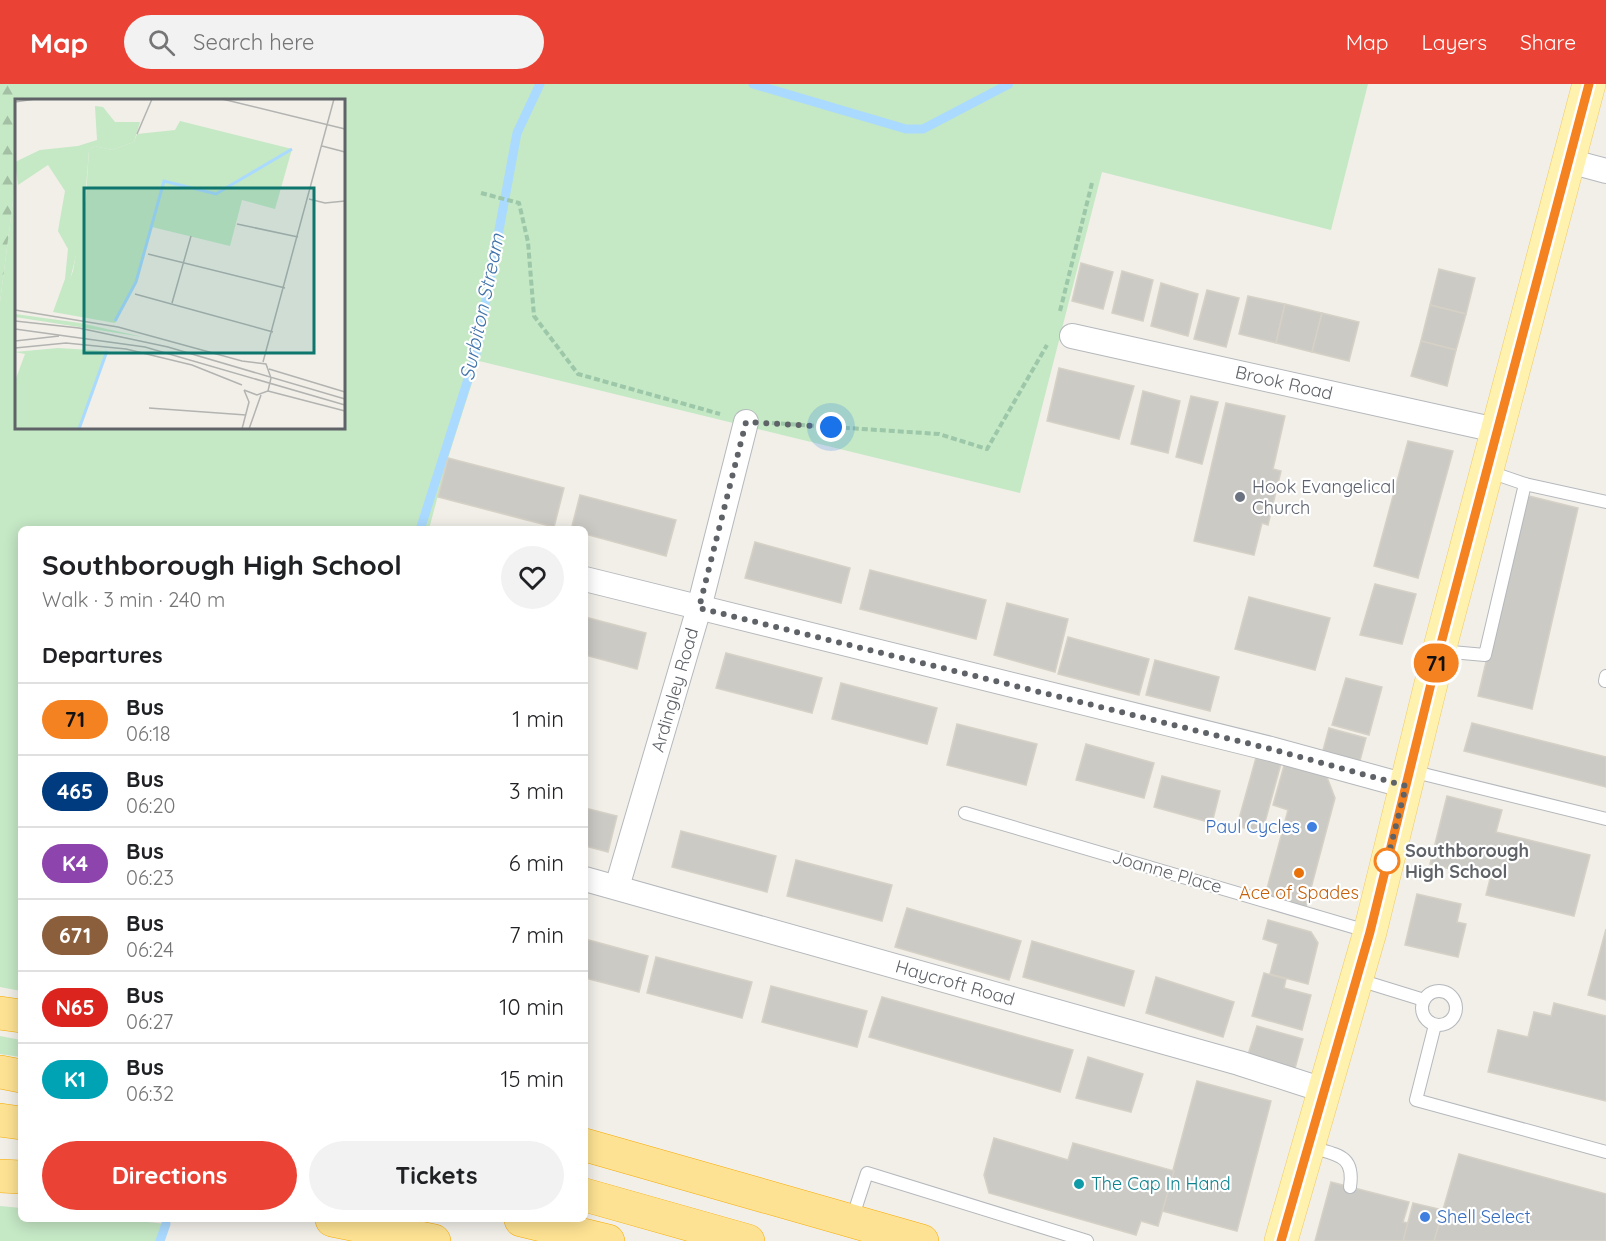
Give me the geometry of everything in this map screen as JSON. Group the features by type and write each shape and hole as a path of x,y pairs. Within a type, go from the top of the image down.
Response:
{"highway":[{"path":"0,1013 18,1016"},
{"path":"0,1072 18,1075"},
{"path":"0,1120 18,1123"},
{"path":"588,1146 922,1241"},
{"path":"0,1176 18,1177"},
{"path":"588,1196 748,1241"},
{"path":"342,1222 434,1241"},
{"path":"529,1222 608,1241"}],"main road":[{"path":"1281,1241 1370,932 1485,471 1588,84"}],"street":[{"path":"1569,161 1606,171"},
{"name":"Brook Road","path":"1060,333 1496,430"},
{"name":"Ardingley Road","path":"617,887 699,608 746,422"},
{"path":"588,580 1271,749 1408,778"},
{"name":"Haycroft Road","path":"588,880 1239,1063 1323,1090"}],"lane":[{"path":"1485,471 1525,484 1606,502"},
{"path":"1439,651 1485,655 1525,484"},
{"path":"1408,778 1606,819"},
{"name":"Joanne Place","path":"965,813 1370,932"},
{"path":"1355,978 1424,1000"},
{"path":"1438,991 1450,994 1457,1010 1452,1021 1441,1026 1435,1025 1426,1020 1423,1015 1424,1000 1428,995 1438,991"},
{"path":"1435,1025 1416,1100 1606,1152"},
{"path":"1307,1146 1345,1158 1350,1164 1352,1175 1350,1187"},
{"path":"851,1220 867,1173 1087,1241"}],"path":[{"path":"482,193 519,203 528,242 534,316 578,374 746,422 939,434 987,449 1060,333 1092,183"}],"green space":[{"path":"0,84 21,84 21,99 15,99 15,186 0,302"},
{"path":"21,84 1368,84 1331,230 1102,172 1020,493 479,361 448,458 430,526 18,526 18,990 0,987 0,302 15,186 15,429 345,429 345,99 21,99"},
{"path":"0,1036 18,1039 18,1057 0,1054"},
{"path":"0,1206 18,1208 18,1222 166,1224 160,1241 0,1241"}],"building":[{"path":"1081,263 1113,272 1103,309 1072,301"},
{"path":"1439,269 1475,278 1466,314 1430,305"},
{"path":"1122,271 1153,280 1143,321 1112,313"},
{"path":"1161,283 1198,294 1188,336 1151,326"},
{"path":"1207,290 1239,298 1226,347 1194,339"},
{"path":"1248,296 1285,304 1276,343 1239,334"},
{"path":"1285,304 1322,313 1312,352 1276,343"},
{"path":"1430,305 1466,314 1456,350 1421,341"},
{"path":"1322,313 1359,322 1349,361 1312,352"},
{"path":"1421,341 1456,350 1447,386 1411,376"},
{"path":"1059,368 1134,386 1119,439 1047,421"},
{"path":"1143,391 1180,401 1168,453 1131,444"},
{"path":"1191,396 1218,402 1202,464 1176,457"},
{"name":"Hook Evangelical Church","path":"1226,403 1285,416 1273,469 1281,471 1268,525 1262,523 1254,555 1194,541"},
{"path":"1408,441 1453,451 1418,578 1374,566"},
{"path":"448,458 564,488 554,526 438,497"},
{"path":"580,495 676,520 666,556 588,535 588,526 572,526"},
{"path":"1525,495 1578,508 1532,709 1478,696"},
{"path":"755,542 850,568 841,603 745,578"},
{"path":"870,570 986,600 976,639 860,609"},
{"path":"1375,584 1416,594 1402,644 1360,635"},
{"path":"1249,597 1330,618 1315,670 1235,649"},
{"path":"1007,603 1068,619 1055,672 994,655"},
{"path":"588,618 646,633 637,669 588,656"},
{"path":"1068,637 1149,659 1139,695 1058,674"},
{"path":"726,653 822,678 812,713 716,688"},
{"path":"1155,660 1219,677 1210,711 1146,695"},
{"path":"1346,678 1382,687 1369,735 1332,725"},
{"path":"841,683 937,708 927,744 832,719"},
{"path":"1472,723 1606,757 1606,787 1464,751"},
{"path":"957,724 1037,744 1026,785 947,765"},
{"path":"1329,728 1366,738 1358,768 1321,758"},
{"path":"1086,744 1154,763 1144,798 1076,780"},
{"path":"1257,754 1282,760 1262,833 1237,826"},
{"path":"1285,762 1325,772 1335,798 1306,907 1265,896 1288,810 1273,805"},
{"path":"1162,776 1220,791 1212,823 1154,807"},
{"path":"1447,796 1502,810 1496,832 1590,855 1574,916 1486,895 1490,879 1430,864"},
{"path":"588,809 617,816 608,852 588,847"},
{"path":"681,831 776,856 767,892 672,867"},
{"path":"796,860 892,885 882,921 787,896"},
{"path":"1417,894 1461,904 1457,922 1466,924 1458,957 1405,945"},
{"path":"907,908 1021,941 1009,980 895,947"},
{"path":"1268,920 1311,932 1318,943 1308,984 1270,974 1278,944 1263,939"},
{"path":"1606,929 1606,1000 1588,995"},
{"path":"588,940 648,956 639,992 588,979"},
{"path":"1032,941 1134,971 1124,1006 1023,977"},
{"path":"656,957 752,982 742,1018 647,993"},
{"path":"1264,973 1286,979 1284,988 1311,995 1302,1030 1252,1016"},
{"path":"1156,977 1234,1002 1223,1037 1146,1013"},
{"path":"771,986 867,1011 857,1047 762,1022"},
{"path":"882,997 1073,1050 1060,1092 869,1037"},
{"path":"1554,1003 1606,1016 1606,1101 1488,1072 1498,1030 1528,1037 1534,1012 1551,1016"},
{"path":"1257,1026 1303,1039 1294,1072 1247,1058"},
{"path":"1088,1057 1143,1074 1131,1112 1076,1098"},
{"path":"1197,1081 1271,1101 1237,1231 1162,1211"},
{"name":"The Cap In Hand","path":"994,1138 1068,1160 1073,1143 1174,1171 1158,1226 1141,1221 1136,1235 989,1193 984,1175"},
{"path":"1459,1154 1606,1194 1606,1241 1434,1241"},
{"path":"1331,1182 1409,1202 1403,1222 1413,1224 1409,1241 1315,1241"},
{"name":"Shell Select","path":"1413,1203 1443,1210 1434,1241 1403,1241"}],"waterway":[{"name":"Surbiton Stream","path":"421,526 476,354 517,133 540,84"},
{"name":"Surbiton Stream","path":"753,84 906,129 923,129 1009,84"},
{"name":"Surbiton Stream","path":"160,1241 166,1224"}],"bus line":[{"name":"71","path":"1281,1241 1370,932 1496,430 1589,84"}],"place":[{"name":"Hook Evangelical Church","path":"1240,497"},
{"name":"Paul Cycles","path":"1312,827"},
{"name":"Southborough High School","path":"1387,861"},
{"name":"Ace of Spades","path":"1299,873"},
{"name":"The Cap In Hand","path":"1079,1184"},
{"name":"Shell Select","path":"1425,1217"}],"route":[{"path":"831,427 746,422 699,608 1271,749 1406,786 1385,869 1387,861"}]}
